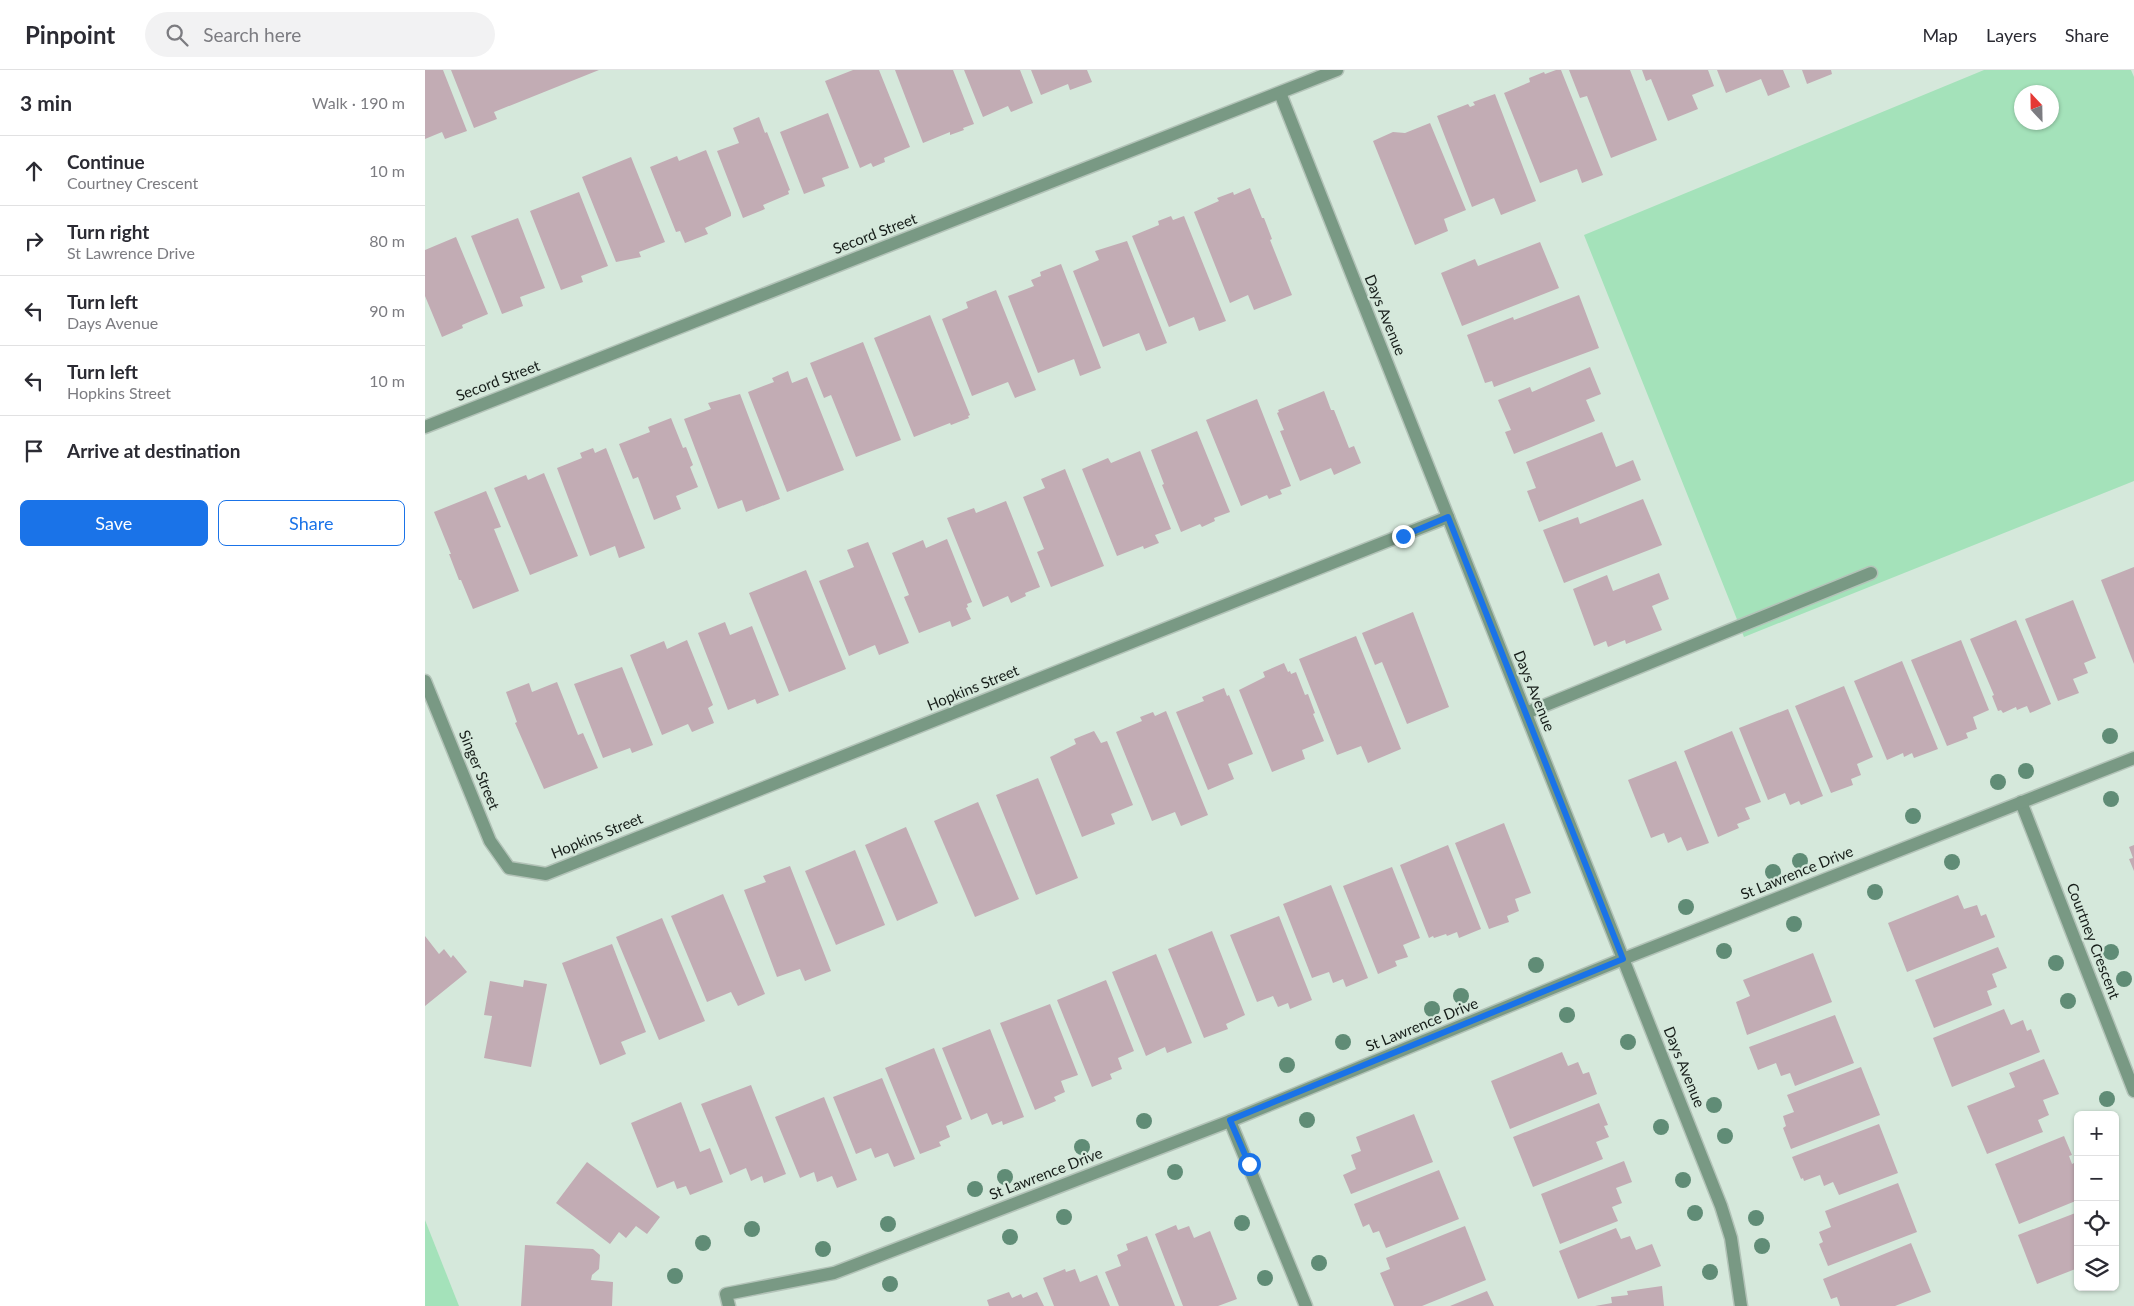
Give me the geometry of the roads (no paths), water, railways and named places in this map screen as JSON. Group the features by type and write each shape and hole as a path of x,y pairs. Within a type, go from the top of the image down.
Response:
{"street":[{"name":"Secord Street","path":"425,427 1337,70"},
{"name":"Days Avenue","path":"1280,93 1721,1206 1731,1238 1741,1306"},
{"name":"Hopkins Street","path":"509,868 546,874 1448,517"},
{"path":"1526,713 1871,573"},
{"name":"Singer Street","path":"425,681 490,841 509,868"},
{"name":"St Lawrence Drive","path":"729,1306 726,1294 834,1273 1230,1120 1623,959 2134,758"},
{"name":"Courtney Crescent","path":"2021,802 2134,1091"},
{"path":"1230,1120 1306,1306"}]}
